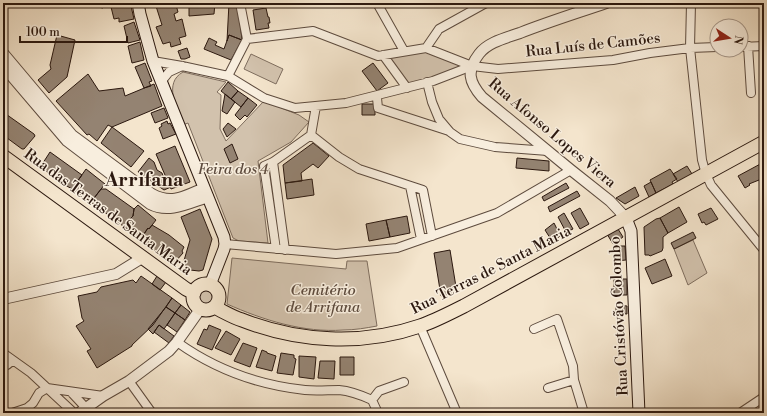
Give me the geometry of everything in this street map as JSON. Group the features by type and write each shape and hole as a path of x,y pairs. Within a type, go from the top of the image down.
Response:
{"main road":[{"path":"138,3 153,61 224,237 224,249 210,285 216,289 219,296 217,304 208,310 201,308"},
{"name":"Rua Terras de Santa Maria","path":"214,307 256,326 274,331 317,338 362,339 388,335 420,326 464,306 764,142"},
{"name":"Rua das Terras de Santa Maria","path":"3,156 142,258 194,293"},
{"name":"Rua Cristóvão Colombo","path":"626,218 631,230 639,413"},
{"name":"Rua das Terras de Santa Maria","path":"201,308 195,304 194,293 196,289 202,285 210,285"}],"street":[{"path":"228,76 247,39 240,3"},
{"path":"377,3 404,51"},
{"path":"426,48 439,29 486,3"},
{"path":"153,61 228,76 264,98 295,108 346,103 407,88 472,66 479,54 493,43 606,3"},
{"path":"691,3 690,48 702,160 706,174 711,184 764,250"},
{"path":"247,39 314,31 378,56 426,48 472,66"},
{"path":"749,46 764,46"},
{"name":"Rua Luís de Camões","path":"472,66 498,69 528,67 571,62 612,60 650,52 709,47"},
{"path":"3,54 72,135 152,194 164,199 174,200 206,192"},
{"path":"383,55 407,88"},
{"path":"747,58 751,92"},
{"path":"3,66 67,141 150,204 155,207 169,209 175,208 206,192"},
{"path":"161,82 169,72 182,66"},
{"name":"Rua Afonso Lopes Viera","path":"472,66 470,74 472,82 482,97 610,201 626,218"},
{"path":"427,82 432,102 439,119 450,132 460,139 495,147 548,152"},
{"path":"377,98 378,108 450,132"},
{"path":"276,249 264,166 273,162 311,135 316,106"},
{"path":"311,135 339,157 359,169 423,190 432,236"},
{"path":"273,162 285,250"},
{"path":"225,244 336,254 397,248 497,213 570,170"},
{"path":"410,186 421,239"},
{"path":"268,196 278,195"},
{"path":"3,299 116,274 142,258"},
{"path":"71,392 83,410 129,380 168,351 177,342 201,308"},
{"path":"534,329 557,319 573,366 574,380 584,413"},
{"path":"420,326 457,413"},
{"path":"177,342 228,371 253,381 307,390 340,390 356,393 372,400 378,413"},
{"path":"3,353 12,361 31,373 74,413"},
{"path":"3,366 12,361"},
{"path":"129,380 152,413"},
{"path":"548,388 574,380"},
{"path":"372,400 379,391 404,382"},
{"path":"12,413 27,408 39,393 47,388 103,396"},
{"path":"740,413 764,397"}],"green space":[{"path":"427,50 466,65 436,78 407,85 386,56"},
{"path":"251,54 283,69 276,84 244,69"},
{"name":"Feira dos 4","path":"183,72 226,82 217,92 221,95 220,129 226,141 264,101 299,115 309,122 291,142 258,161 268,243 239,241 233,238 188,123 183,125 175,104 173,96 174,83 177,77"},
{"path":"693,240 707,273 688,285 674,249"},
{"name":"Cemitério de Arrifana","path":"232,258 346,269 347,261 367,261 377,326 352,330 328,330 299,327 269,320 227,304"},
{"path":"202,290 208,290 213,295 211,304 208,306 202,306 197,301 197,295"}],"building":[{"path":"80,3 104,3 103,8"},
{"path":"110,3 131,6 134,19 119,22 119,18 114,19"},
{"path":"113,3 130,3 130,6"},
{"path":"155,3 175,3 171,4 172,6 176,5 178,12 174,14 176,21 182,19 186,36 179,38 181,44 171,47 170,42 163,44 156,27 162,25"},
{"path":"196,3 215,3 214,14 189,16 189,6 196,6"},
{"path":"215,3 229,3 229,5 215,7"},
{"path":"229,3 238,3 242,40 229,35 227,41"},
{"path":"266,8 270,23 268,23 269,28 256,30 253,10"},
{"path":"134,22 140,40 128,43 124,26"},
{"path":"57,35 75,40 67,77 49,93 38,80 51,69 50,65"},
{"path":"229,35 242,40 231,60 204,49 209,38 217,42 215,45 224,49"},
{"path":"140,42 144,60 132,63 128,46"},
{"path":"187,48 190,57 181,59 178,51"},
{"path":"145,63 152,81 149,82 151,86 144,88 135,67"},
{"path":"373,63 388,83 377,91 362,71"},
{"path":"88,74 99,91 123,88 125,96 154,84 162,106 112,127 108,125 97,141 89,134 87,135 56,101"},
{"path":"228,82 238,91 231,99 221,91"},
{"path":"238,91 248,98 241,107 231,99"},
{"path":"225,94 235,102 227,114 222,111"},
{"path":"248,98 257,105 247,117 245,115 240,120 235,115"},
{"path":"362,104 375,104 375,115 362,115"},
{"path":"164,108 168,118 155,123 151,113"},
{"path":"3,112 34,134 35,136 24,149 3,135"},
{"path":"167,121 168,124 170,123 176,134 163,139 159,128 162,126 161,124"},
{"path":"228,123 236,129 227,137 223,129"},
{"path":"112,127 144,151 131,167 101,143"},
{"path":"313,143 329,156 318,168 313,164 301,173 302,181 285,183 283,165"},
{"path":"232,144 238,159 230,163 224,149"},
{"path":"175,146 190,182 171,189 156,154"},
{"path":"50,152 82,175 72,189 60,182 41,167"},
{"path":"149,158 154,162 157,170 162,173 166,184 169,184 171,187 164,190 138,172"},
{"path":"517,158 549,161 549,171 516,168"},
{"path":"764,162 764,184 762,185 759,180 749,184 750,185 745,188 738,176"},
{"path":"687,166 692,174 678,182 673,174"},
{"path":"86,169 105,184 91,202 72,189"},
{"path":"670,169 677,179 672,182 673,184 656,193 650,180"},
{"path":"312,179 314,195 287,199 285,183"},
{"path":"651,182 656,193 649,197 644,186"},
{"path":"566,183 569,188 544,201 542,197"},
{"path":"635,187 639,196 625,204 616,198"},
{"path":"101,189 106,189 134,209 133,216 123,226 91,202"},
{"path":"577,191 580,196 550,212 548,207"},
{"path":"138,205 156,220 149,229 148,228 141,239 123,226 133,216 134,209"},
{"path":"679,207 687,222 668,233 660,218"},
{"path":"580,208 589,224 580,229 571,213"},
{"path":"711,208 718,219 706,225 704,222 702,223 698,214"},
{"path":"200,209 212,239 203,270 199,271 190,270 183,264 190,240 181,217"},
{"path":"564,213 573,229 566,232 558,217"},
{"path":"407,216 410,233 390,237 386,220"},
{"path":"660,218 668,233 663,237 662,251 650,256 645,255 644,227"},
{"path":"386,220 390,237 369,241 366,224"},
{"path":"554,223 557,229 559,228 562,235 552,241 545,230"},
{"path":"152,225 169,235 184,247 182,251 183,253 175,262 172,262 141,241 143,235"},
{"path":"618,229 623,237 613,244 607,234"},
{"path":"693,232 696,238 674,249 671,243"},
{"path":"616,246 625,246 626,260 615,261"},
{"path":"450,250 457,293 441,296 434,253"},
{"path":"665,259 672,276 652,284 645,268"},
{"path":"141,276 172,298 153,325 132,346 97,368 87,351 91,349 76,326 84,321 82,318 78,296 97,292 101,287 133,280 136,283"},
{"path":"157,276 166,282 160,290 152,284"},
{"path":"614,279 627,279 627,295 614,295"},
{"path":"172,298 181,305 175,313 166,307"},
{"path":"181,305 190,312 185,320 175,313"},
{"path":"616,305 627,306 627,314 616,313"},
{"path":"166,307 175,313 164,329 159,325 153,334 148,329"},
{"path":"175,313 185,320 177,332 167,325"},
{"path":"159,325 174,336 169,343 154,332"},
{"path":"209,325 221,330 212,350 197,344 204,329 207,330"},
{"path":"226,331 240,339 231,355 215,348"},
{"path":"243,343 257,348 250,367 234,361"},
{"path":"262,350 276,356 272,371 256,367"},
{"path":"281,353 294,355 294,358 296,359 293,375 277,373"},
{"path":"299,356 316,357 314,379 299,377"},
{"path":"340,357 354,357 354,375 340,375"},
{"path":"320,361 335,361 334,379 318,378"}],"district":[{"name":"Arrifana","path":"144,180"}]}
